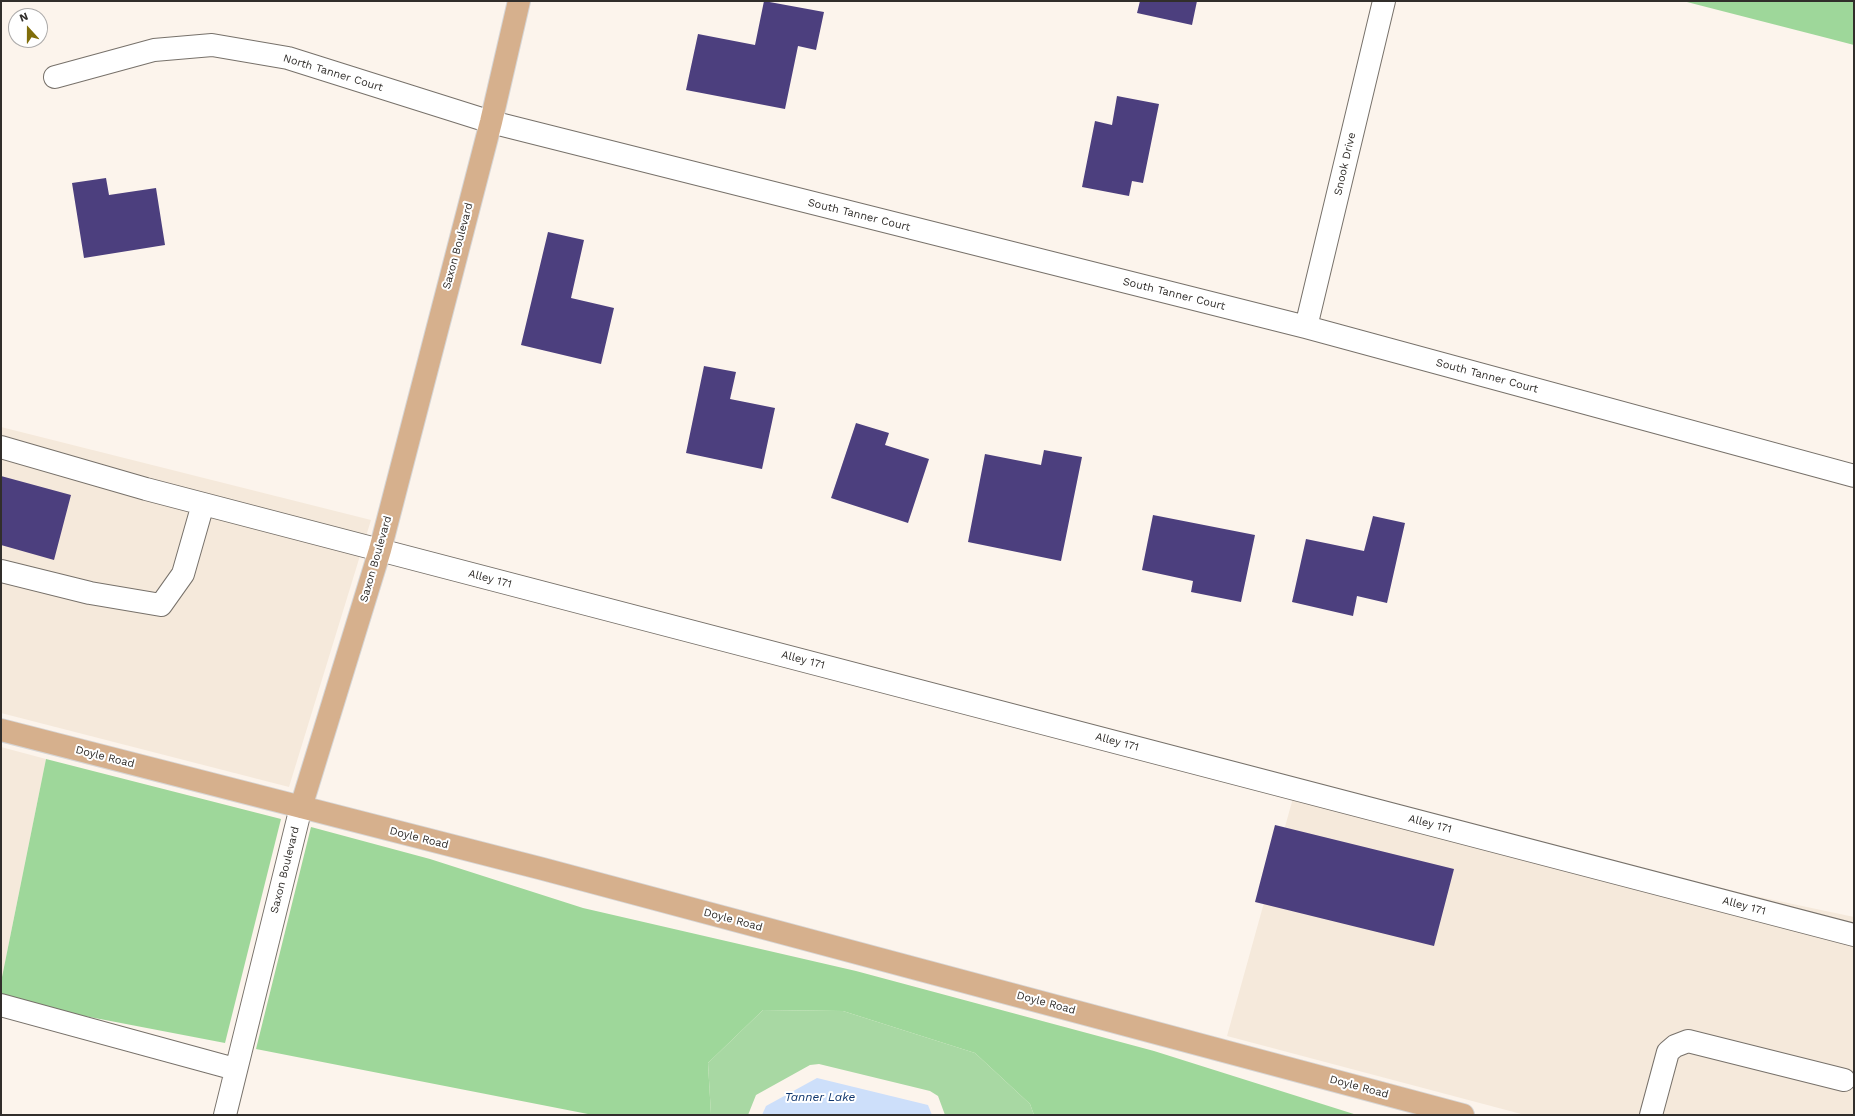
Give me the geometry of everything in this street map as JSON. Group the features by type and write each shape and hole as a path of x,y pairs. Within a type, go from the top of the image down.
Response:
{"main road":[{"name":"Saxon Boulevard","path":"301,807 380,550 491,122 519,1"},
{"name":"Doyle Road","path":"1,730 543,869 1463,1115"}],"street":[{"name":"Snook Drive","path":"1306,327 1384,1"},
{"name":"North Tanner Court","path":"56,77 154,50 212,45 288,58 491,122"},
{"name":"South Tanner Court","path":"491,122 1306,327 1854,476"},
{"name":"Alley 171","path":"1,447 203,504 1854,935"},
{"path":"1,571 90,593 161,605 183,574 203,504"},
{"name":"Saxon Boulevard","path":"225,1115 235,1069 301,807"},
{"path":"1,1005 235,1069"},
{"path":"1651,1115 1668,1052 1675,1046 1688,1041 1844,1080"}],"shaded area":[{"path":"1,427 371,520 289,787 1,713"},
{"path":"1,747 46,759 1,982"},
{"path":"1293,798 1854,917 1854,1115 1525,1115 1227,1036"}],"green space":[{"path":"1683,1 1854,1 1854,45 1831,39"},
{"path":"46,759 281,819 225,1043 1,1000 1,982"},
{"path":"311,827 430,859 583,908 856,971 1154,1051 1357,1115 1034,1115 1030,1104 975,1053 843,1011 763,1010 708,1063 711,1115 593,1115 256,1049"},
{"path":"763,1010 843,1011 975,1053 1030,1104 1034,1115 945,1115 938,1096 930,1091 819,1064 810,1065 756,1095 748,1115 711,1115 708,1063"}],"water":[{"name":"Tanner Lake","path":"817,1078 928,1105 932,1115 762,1115 766,1106"}],"building":[{"path":"764,1 824,12 816,50 798,46 785,109 686,90 698,34 755,45"},
{"path":"1140,1 1197,1 1192,25 1137,13"},
{"path":"1117,96 1159,104 1143,183 1132,181 1129,196 1082,187 1095,121 1112,125"},
{"path":"106,178 109,195 156,188 165,245 84,258 72,183"},
{"path":"548,232 584,240 571,298 614,308 601,364 521,345"},
{"path":"704,366 736,372 730,399 775,408 762,469 686,453"},
{"path":"856,423 889,433 885,445 929,459 908,523 831,498"},
{"path":"1044,450 1082,457 1061,561 968,542 985,454 1041,465"},
{"path":"1,476 71,495 54,560 1,545"},
{"path":"1153,515 1255,535 1241,602 1191,592 1193,581 1142,570"},
{"path":"1373,516 1405,523 1387,603 1357,596 1353,616 1292,602 1306,539 1364,551"},
{"path":"1275,825 1454,869 1434,946 1255,902"}]}
